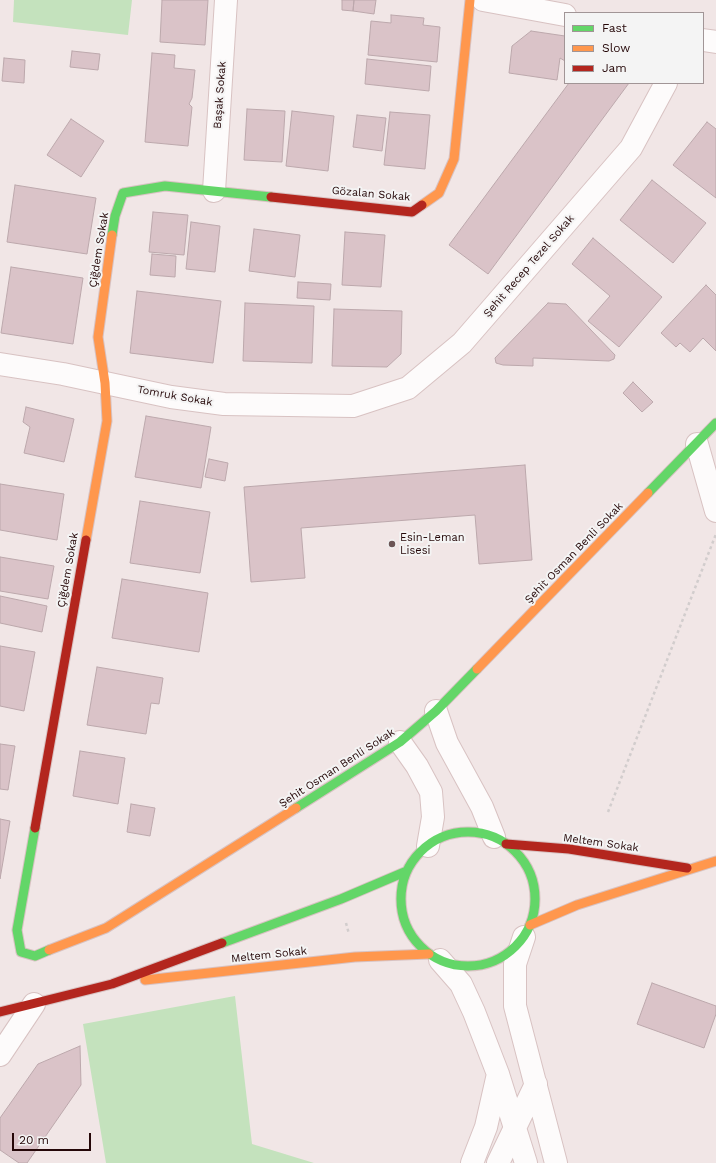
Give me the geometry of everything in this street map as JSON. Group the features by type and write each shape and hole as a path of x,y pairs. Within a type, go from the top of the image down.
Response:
{"street":[{"name":"Başak Sokak","path":"214,191 226,0"},
{"name":"Gözalan Sokak","path":"123,192 165,186 412,212 440,193 454,159 470,0"},
{"path":"483,0 564,15"},
{"path":"704,40 716,42"},
{"name":"Şehit Recep Tezel Sokak","path":"353,406 408,388 462,343 631,148 665,84"},
{"name":"Çiğdem Sokak","path":"21,952 17,930 107,421 105,383 98,337 115,216 123,192"},
{"name":"Tomruk Sokak","path":"0,364 105,383 171,397 224,404 353,406"},
{"name":"Şehit Osman Benli Sokak","path":"21,952 35,956 106,928 400,742 436,711 698,444 716,423"},
{"path":"698,444 716,511"},
{"path":"436,711 447,743 500,841"},
{"path":"400,742 418,766 430,792 433,818 428,846"},
{"path":"526,1163 498,1074 461,984 413,937 403,916 401,893 407,871 413,861 428,846 446,836 467,832 500,841 518,854 528,868 534,887 535,906 516,964 515,1006 556,1163"},
{"name":"Meltem Sokak","path":"500,841 568,849 692,868"},
{"name":"Meltem Sokak","path":"527,931 577,905 716,861"},
{"name":"Meltem Sokak","path":"0,1012 112,984 341,899 407,871"},
{"path":"435,957 458,966 477,966 495,961 511,951 527,931"},
{"name":"Meltem Sokak","path":"112,984 355,957 435,957"},
{"path":"0,1055 34,1004"},
{"path":"472,1163 486,1127 498,1074"},
{"path":"498,1163 536,1084"}],"path":[{"path":"608,812 716,534"},
{"path":"341,899 355,957"}],"green space":[{"path":"14,0 132,0 128,35 13,22"},
{"path":"235,996 252,1144 314,1163 106,1163 83,1024"}],"building":[{"path":"162,0 208,0 205,45 160,42"},
{"path":"342,0 354,0 353,11 342,10"},
{"path":"354,0 376,0 374,14 353,11"},
{"path":"391,15 424,18 423,25 440,27 437,62 368,55 371,21 391,23"},
{"path":"531,31 564,36 564,60 560,58 557,80 509,73 512,46"},
{"path":"72,51 100,54 98,70 70,67"},
{"path":"152,53 175,55 174,68 195,70 192,98 189,104 192,107 188,146 145,142"},
{"path":"4,58 25,60 24,83 2,81"},
{"path":"367,59 431,66 429,91 365,84"},
{"path":"568,84 628,84 488,274 449,245"},
{"path":"247,109 285,111 282,162 244,160"},
{"path":"292,111 334,116 328,171 286,166"},
{"path":"390,112 430,115 425,169 384,165"},
{"path":"357,115 386,118 382,151 353,147"},
{"path":"71,119 104,141 81,177 47,155"},
{"path":"707,122 716,129 716,198 673,165"},
{"path":"652,180 706,223 673,263 620,220"},
{"path":"15,185 96,198 87,254 7,242"},
{"path":"153,212 188,215 184,255 149,252"},
{"path":"191,222 220,226 215,272 186,269"},
{"path":"254,229 300,235 295,277 249,271"},
{"path":"345,232 385,235 381,287 342,285"},
{"path":"593,238 662,297 619,347 588,321 610,296 572,264"},
{"path":"152,254 176,256 175,277 150,275"},
{"path":"11,267 83,278 73,344 1,333"},
{"path":"298,282 331,284 330,300 297,298"},
{"path":"706,285 716,295 716,351 703,338 690,352 680,343 676,347 661,333"},
{"path":"137,291 221,301 213,363 130,353"},
{"path":"245,303 314,306 312,363 243,361"},
{"path":"548,303 566,304 615,355 614,359 609,361 533,358 533,366 503,365 496,363 495,358"},
{"path":"334,309 402,311 401,354 387,367 332,366"},
{"path":"633,382 653,402 642,412 623,393"},
{"path":"26,407 74,419 64,462 24,453 30,427 23,422"},
{"path":"146,416 211,427 201,488 135,477"},
{"path":"209,459 228,463 225,481 205,477"},
{"path":"525,465 532,560 479,564 475,515 301,528 305,578 251,582 244,487"},
{"path":"0,484 64,494 57,540 0,530"},
{"path":"140,501 210,512 200,573 130,563"},
{"path":"0,557 54,566 48,599 0,591"},
{"path":"122,579 208,593 199,652 112,638"},
{"path":"0,596 47,606 42,632 0,623"},
{"path":"0,646 35,652 24,711 0,706"},
{"path":"97,667 163,678 159,704 151,703 146,734 87,725"},
{"path":"0,744 15,746 8,790 0,789"},
{"path":"80,751 125,758 118,804 73,796"},
{"path":"131,804 155,808 150,836 127,832"},
{"path":"0,819 10,821 0,879"},
{"path":"652,983 716,1006 716,1014 704,1048 637,1024"},
{"path":"80,1046 81,1085 27,1163 19,1163 0,1150 0,1118 38,1064"}],"traffic: fast":[{"path":"112,235 115,216 123,193 165,186 271,197"},
{"path":"648,493 716,423"},
{"path":"296,808 400,742 436,711 477,669"},
{"path":"35,828 17,930 21,952 35,956 49,950"},
{"path":"468,832 487,835 499,840 515,852 527,868 532,880 535,899 532,918 527,930 515,946 499,958 487,963 468,966 449,963 437,958 421,946 409,930 404,918 401,899 404,880 409,868 421,852 437,840 449,835 468,832"},
{"path":"222,943 341,899 407,871"}],"traffic: slow":[{"path":"422,205 439,193 454,159 470,0"},
{"path":"86,540 107,421 105,383 98,337 112,235"},
{"path":"477,669 648,493"},
{"path":"49,950 106,928 296,808"},
{"path":"530,925 577,905 716,861"},
{"path":"145,980 355,957 429,954"}],"traffic: jam":[{"path":"271,197 412,212 422,205"},
{"path":"35,828 86,540"},
{"path":"506,844 569,849 687,868"},
{"path":"0,1012 112,984 222,943"}],"place":[{"name":"Esin-Leman Lisesi","path":"392,544"}]}
